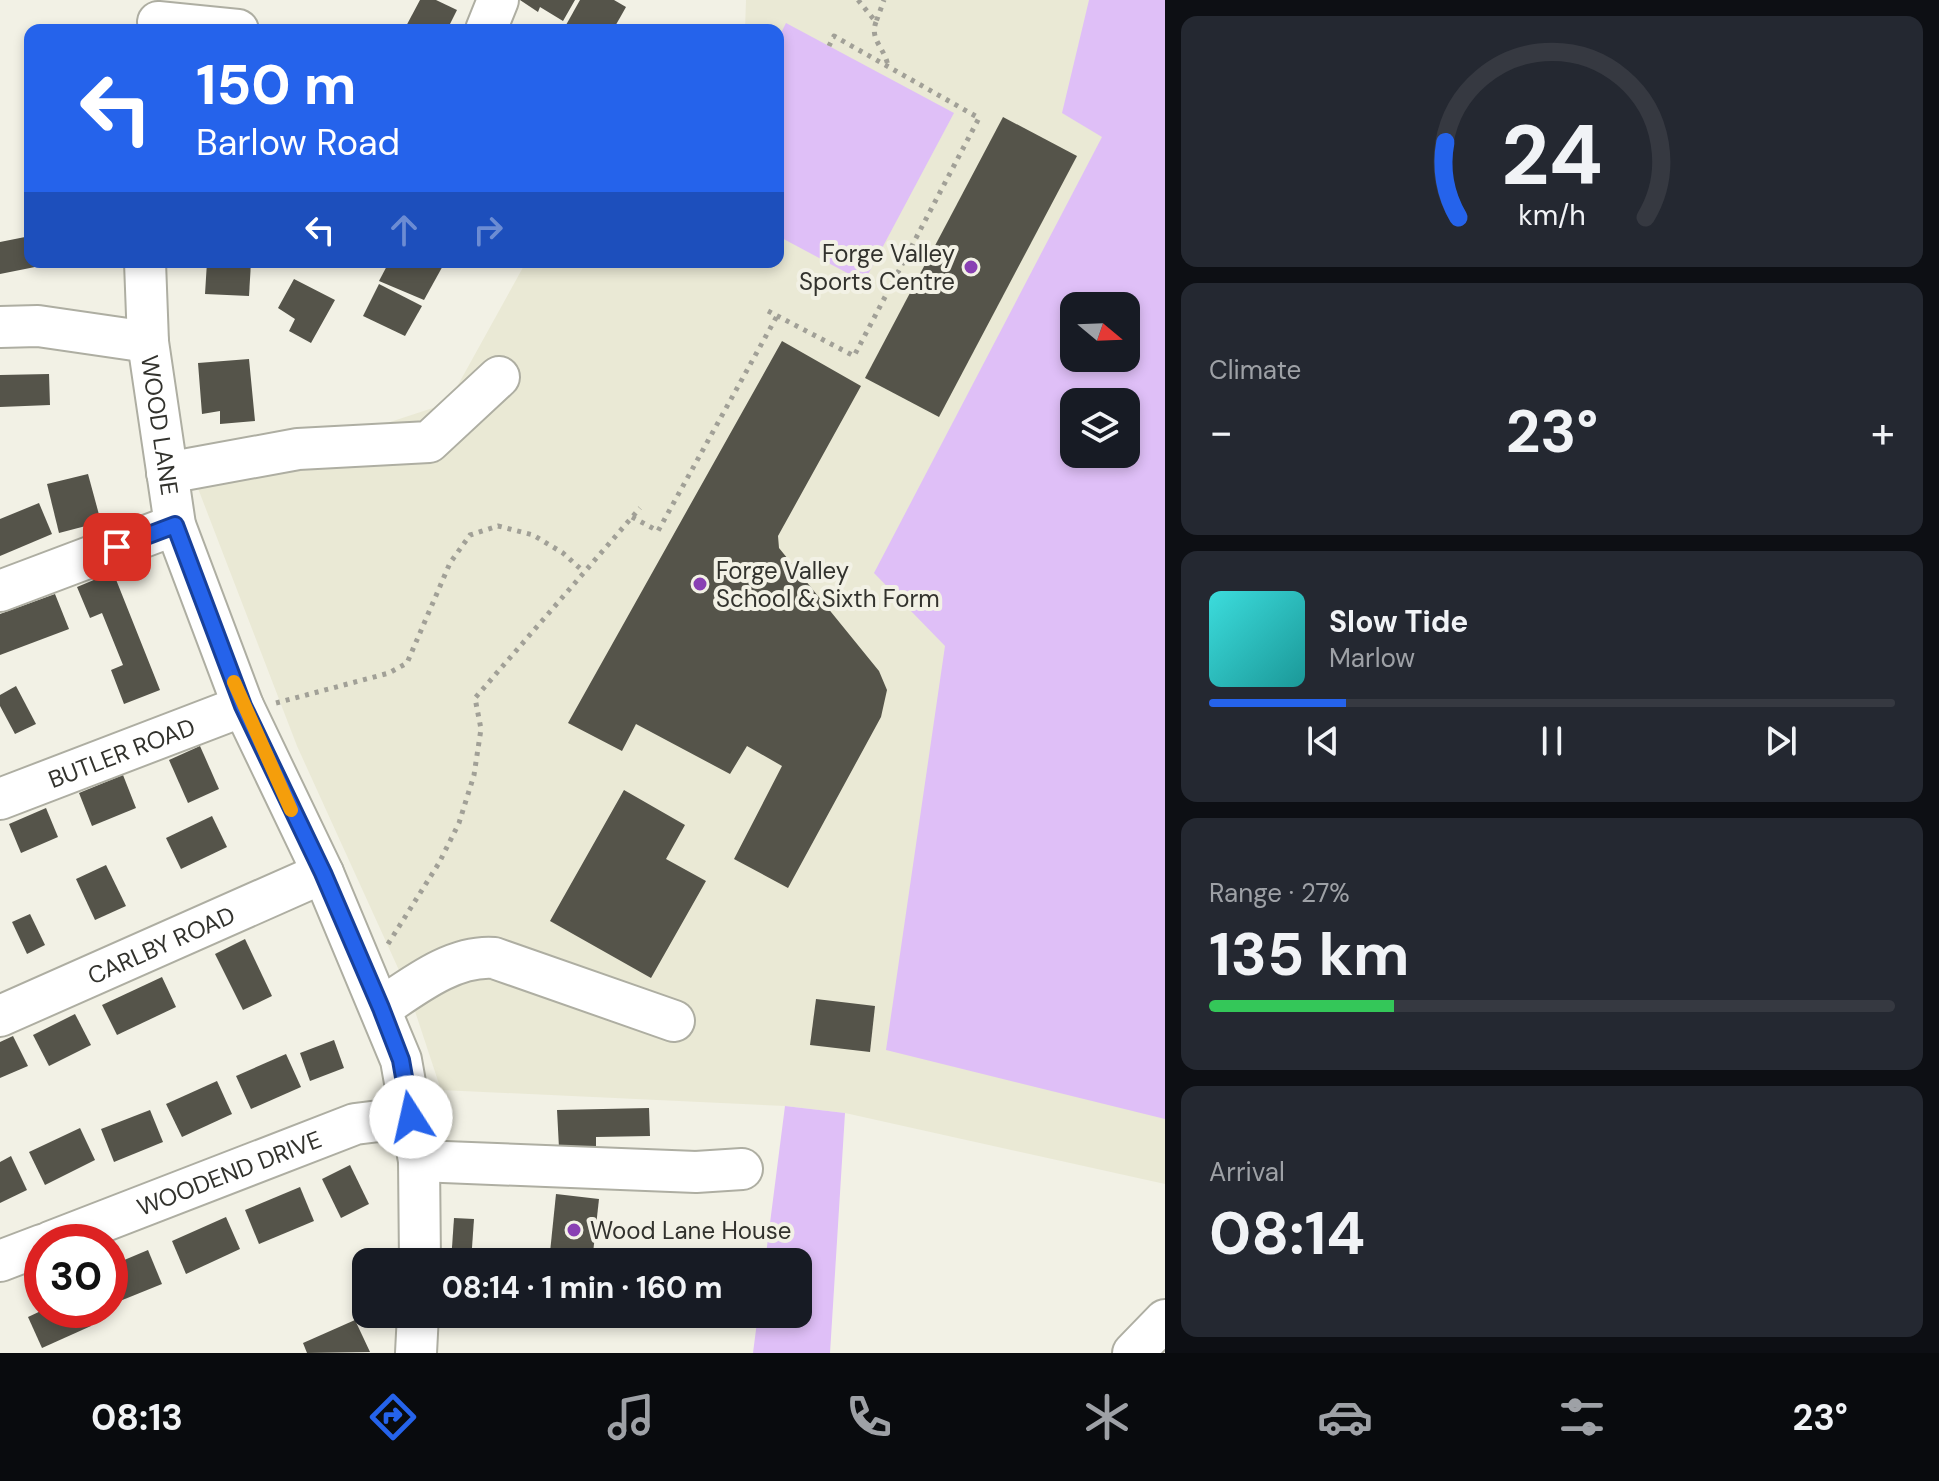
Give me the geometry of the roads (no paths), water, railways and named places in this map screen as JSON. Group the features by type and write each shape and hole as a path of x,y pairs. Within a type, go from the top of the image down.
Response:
{"street":[{"path":"488,24 498,0"},
{"path":"158,17 201,24"},
{"name":"WOOD LANE","path":"145,268 148,342 175,525 243,706 323,873 401,1060 419,1161 420,1248"},
{"path":"0,327 38,326 148,342"},
{"path":"167,473 298,449 429,442 499,377"},
{"path":"0,591 175,525"},
{"name":"BUTLER ROAD","path":"0,799 243,706"},
{"name":"CARLBY ROAD","path":"0,1016 323,873"},
{"path":"374,991 476,956 494,958 674,1021"},
{"name":"WOODEND DRIVE","path":"97,1224 355,1124 411,1117"},
{"path":"419,1161 696,1172 742,1169"},
{"path":"0,1261 24,1252"},
{"path":"1133,1353 1165,1320"},
{"path":"416,1353 417,1328"}],"place":[{"name":"Forge Valley Sports Centre","path":"971,267"},
{"name":"Forge Valley School & Sixth Form","path":"700,584"},
{"name":"Wood Lane House","path":"574,1230"}]}
